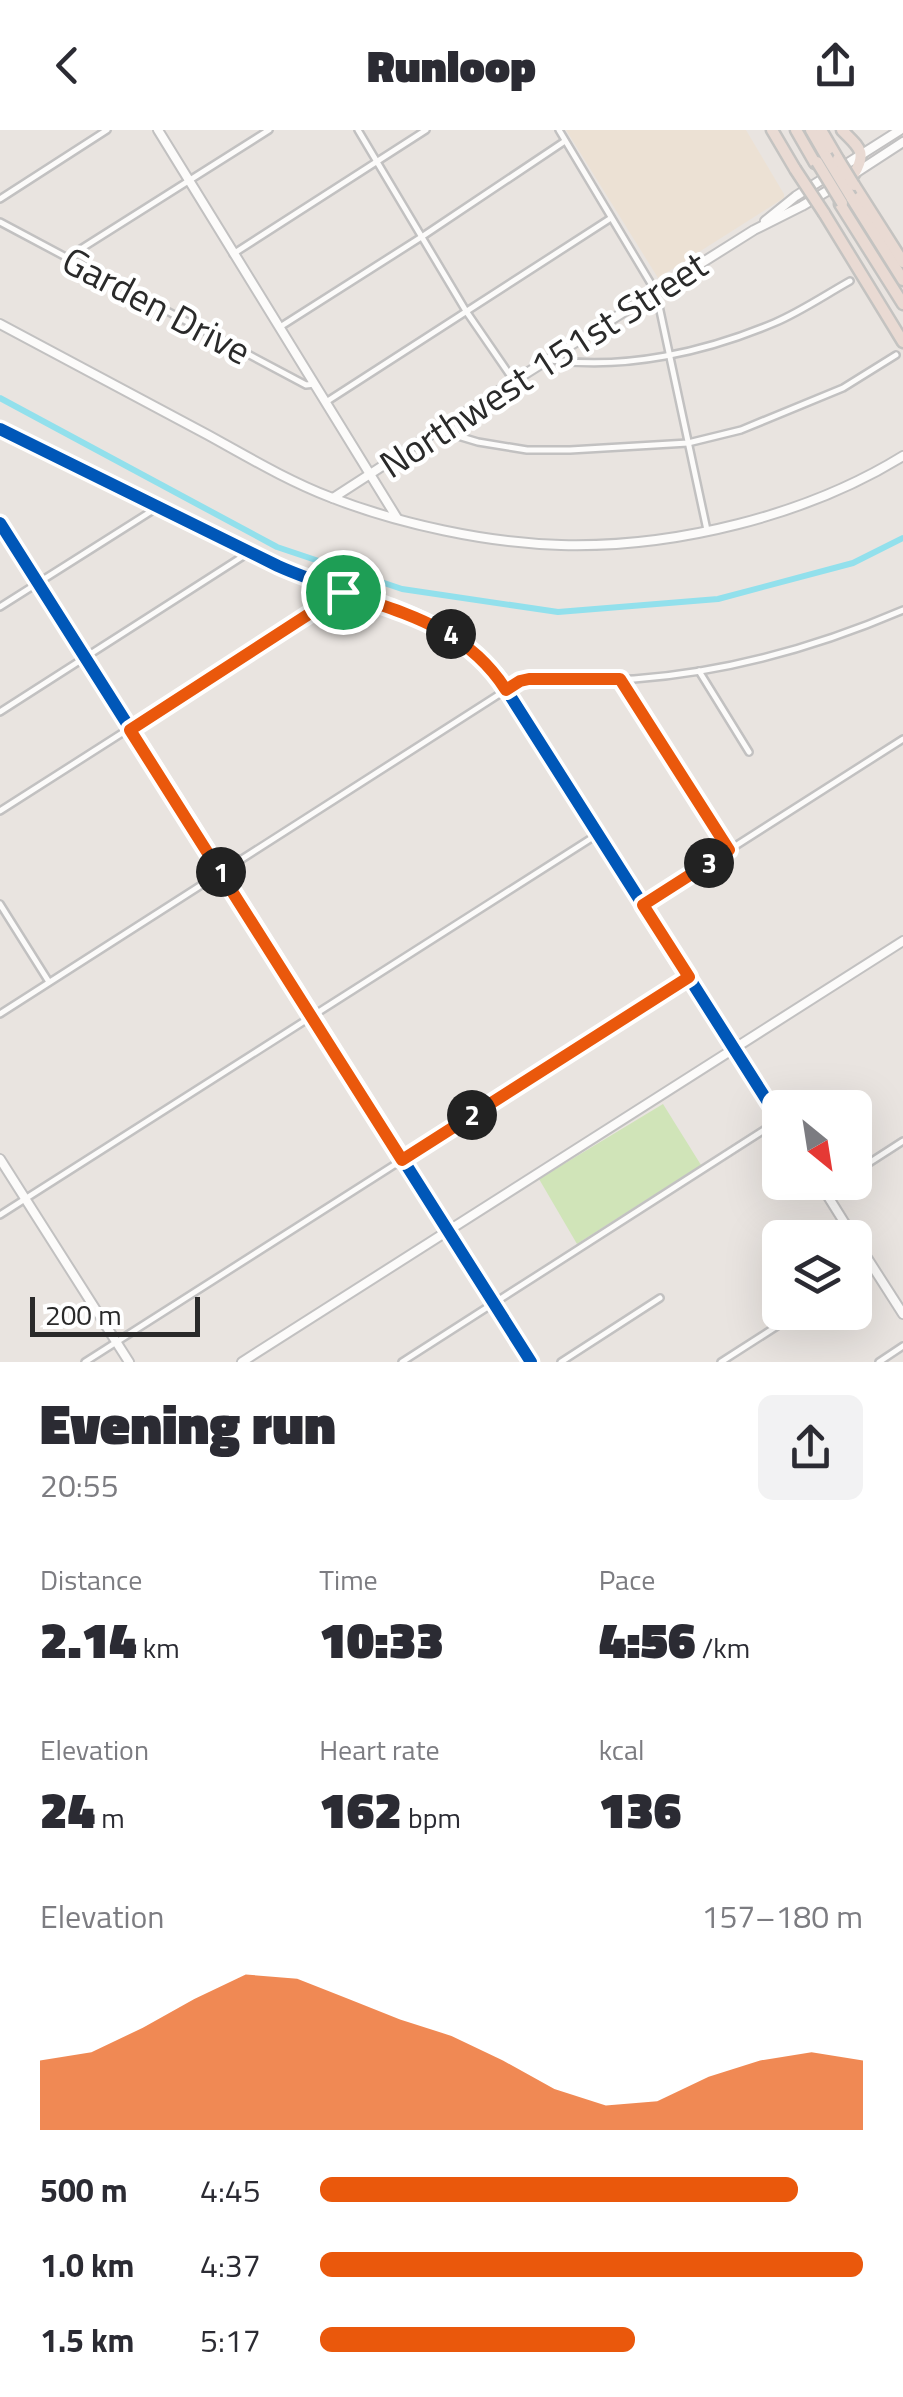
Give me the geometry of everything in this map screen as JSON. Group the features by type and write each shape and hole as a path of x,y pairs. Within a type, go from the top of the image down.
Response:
{"highway":[{"path":"772,130 903,342"},
{"path":"797,130 903,262"},
{"path":"811,130 824,160 903,280"},
{"path":"821,130 824,160"},
{"path":"842,130 862,154 848,192"},
{"path":"848,192 903,302"}],"street":[{"path":"0,198 107,130"},
{"path":"158,130 398,519"},
{"path":"68,258 269,130"},
{"path":"358,130 466,310 514,381"},
{"path":"234,254 426,130"},
{"path":"559,130 656,292 707,530"},
{"name":"Northwest 151st Street","path":"754,230 796,196 900,130"},
{"path":"280,327 565,140"},
{"name":"Northwest 151st Street","path":"333,498 754,230 802,206 848,192 903,142"},
{"path":"796,196 802,206"},
{"path":"326,402 611,218"},
{"name":"Garden Drive","path":"0,222 306,385 315,384"},
{"path":"548,360 586,364 670,355 730,340 777,322 850,281"},
{"path":"0,324 302,486 398,519 478,536 559,545 629,543 707,530 802,504 877,472 903,456"},
{"path":"438,430 527,450 688,443 742,430 843,388 896,355"},
{"path":"0,429 248,552 426,621 465,644 506,690 762,1093"},
{"path":"0,607 160,506"},
{"path":"0,522 531,1362"},
{"path":"0,712 248,552"},
{"path":"0,812 343,592"},
{"path":"0,1014 520,681 620,679 698,671 790,652 903,610"},
{"path":"698,671 749,752"},
{"path":"620,679 729,850"},
{"path":"643,905 903,739"},
{"path":"0,1215 598,834"},
{"path":"0,904 50,982"},
{"path":"242,1362 903,941"},
{"path":"85,1362 689,977"},
{"path":"402,1362 762,1133"},
{"path":"872,1161 903,1142"},
{"path":"0,1159 129,1362"},
{"path":"872,1266 903,1314"},
{"path":"561,1362 660,1298"},
{"path":"720,1362 771,1330"},
{"path":"878,1362 903,1346"}],"shaded area":[{"path":"566,130 746,130 784,198 658,278"}],"green space":[{"path":"663,1104 701,1165 577,1244 539,1179"}],"waterway":[{"path":"0,398 277,547 402,589 558,612 718,599 853,563 903,538"}],"cycle path":[{"path":"0,429 278,566 428,623 480,658 502,683 762,1093"},
{"path":"0,523 531,1362"}],"route":[{"path":"343,592 443,629 482,660 506,690 529,679 620,679 729,850 643,905 689,977 402,1160 130,730 343,592"}]}
